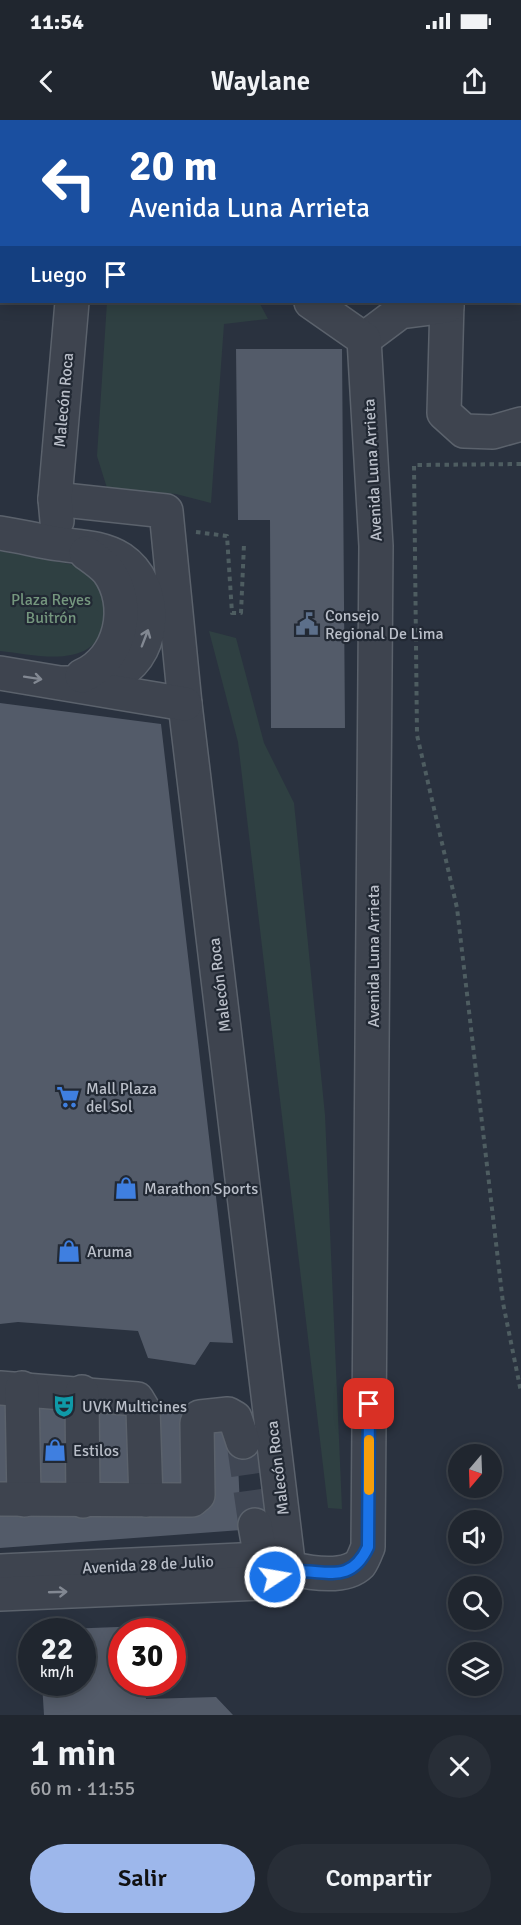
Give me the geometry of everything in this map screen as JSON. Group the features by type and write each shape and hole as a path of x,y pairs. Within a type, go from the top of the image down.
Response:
{"street":[{"name":"Malecón Roca","path":"58,544 55,499 72,303"},
{"path":"312,303 364,339 400,312 447,304 444,413 464,430 493,432 521,424"},
{"name":"Avenida Luna Arrieta","path":"275,1565 346,1572 360,1564 368,1547 376,546 364,339"},
{"name":"Malecón Roca","path":"55,499 166,511 275,1565"},
{"path":"0,533 86,552 108,571 120,597 122,625 111,652 92,672 65,683"},
{"path":"0,673 185,704"},
{"path":"146,1500 143,1409 137,1398 11,1388 12,1500 83,1501 192,1500 198,1495 197,1423 200,1417 228,1414 235,1418 243,1442"},
{"path":"82,1392 83,1501"},
{"path":"255,1525 275,1565"},
{"name":"Avenida 28 de Julio","path":"0,1571 275,1565"},
{"name":"Avenida 28 de Julio","path":"0,1594 261,1583 275,1565"}],"path":[{"path":"521,464 414,465 417,735 457,908 503,1303 521,1392"},
{"path":"187,530 227,536 232,613 241,613 244,544"}],"green space":[{"path":"107,303 260,303 268,319 224,324 211,503 176,494 107,488 97,456"},
{"name":"Plaza Reyes Buitrón","path":"0,551 75,565 91,572 106,588 107,610 101,634 92,646 79,653 65,656 0,651"},
{"path":"209,631 236,638 264,743 294,803 325,1115 342,1509 328,1508 238,742"}],"building":[{"name":"Consejo Regional De Lima","path":"236,349 342,349 345,728 271,728 270,520 238,520"},
{"path":"0,703 161,724 233,1343 210,1342 195,1365 148,1358 138,1331 18,1322 0,1324"},
{"path":"0,1385 236,1417 241,1530 0,1548"},
{"path":"108,1627 108,1696 146,1696 146,1699 216,1697 233,1715 44,1715 43,1696 96,1696 96,1628"}],"tunnel":[{"path":"243,1442 255,1525"}],"slow traffic":[{"path":"369,1440 369,1490"}],"place":[{"name":"Consejo Regional De Lima","path":"307,624"},
{"name":"Mall Plaza del Sol","path":"68,1097"},
{"name":"Marathon Sports","path":"126,1188"},
{"name":"Aruma","path":"69,1251"},
{"name":"UVK Multicines","path":"64,1406"},
{"name":"Estilos","path":"55,1450"}],"route":[{"path":"275,1577 289,1570 346,1572 360,1564 368,1547 369,1404"}]}
